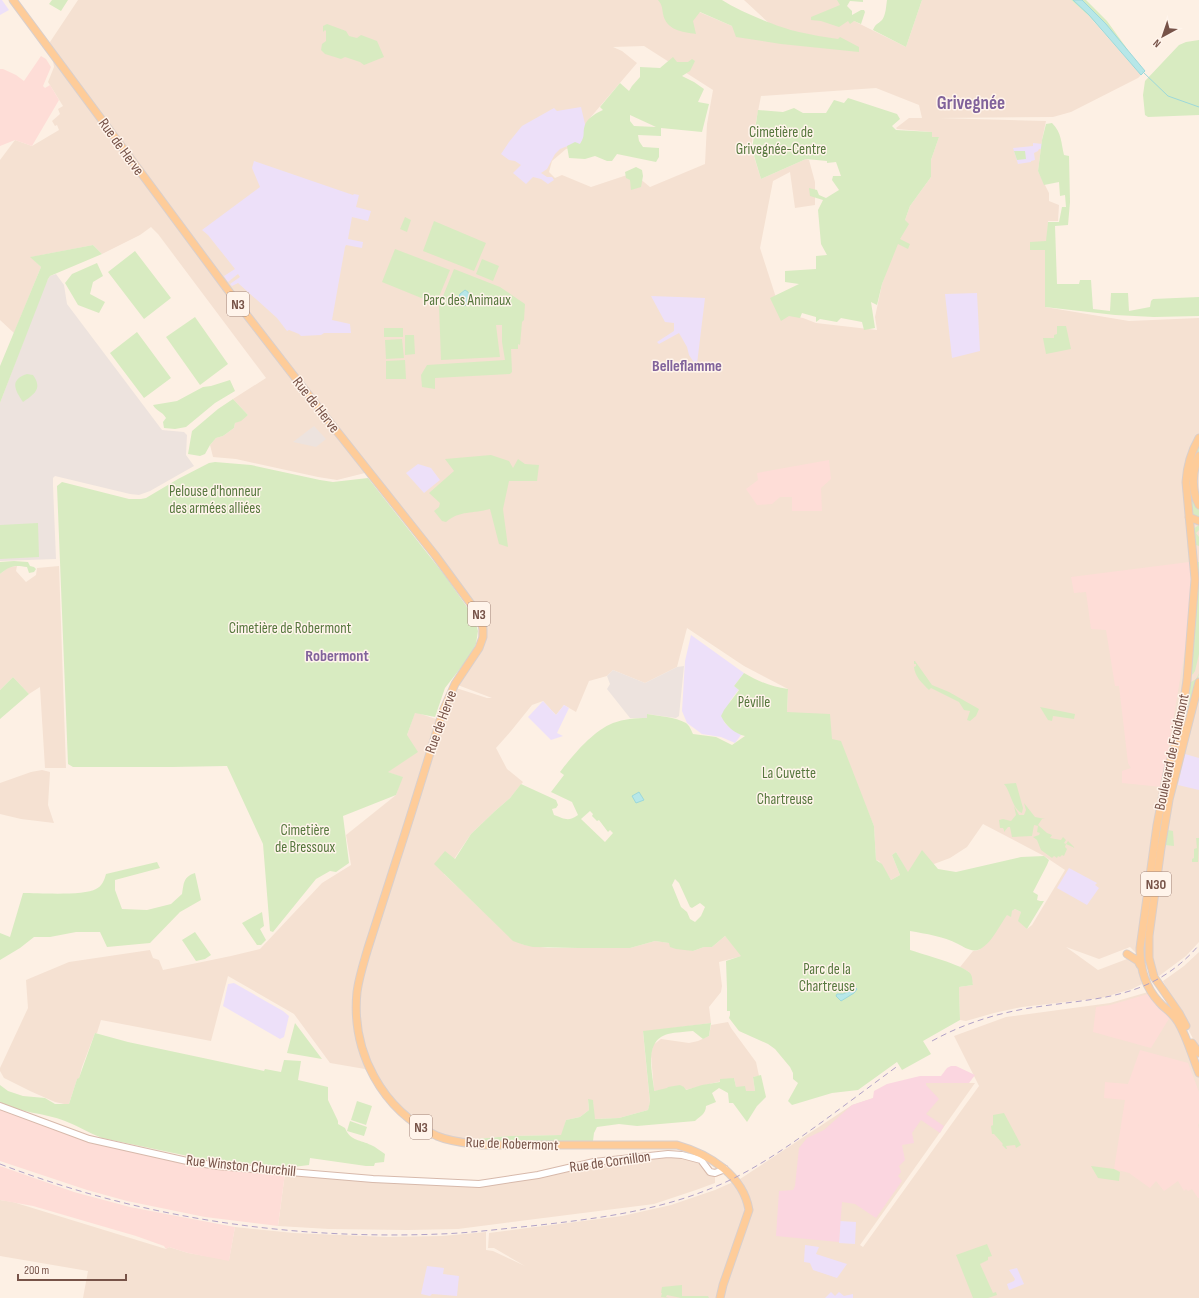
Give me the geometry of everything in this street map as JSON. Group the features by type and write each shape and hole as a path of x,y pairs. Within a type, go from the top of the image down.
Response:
{"main road":[{"name":"Rue de Herve","path":"12,0 239,305 435,555 479,615 483,628 483,637 477,654 461,674 450,693 403,838"},
{"name":"Boulevard de Froidmont","path":"1161,825 1165,783 1180,729 1195,594 1196,560 1189,517 1186,482 1187,468 1199,438"},
{"path":"1199,456 1195,468 1194,488 1199,505"},
{"path":"1189,517 1199,522 1191,529"},
{"name":"Boulevard de Froidmont","path":"1161,825 1199,682"},
{"path":"1161,825 1140,948 1141,966 1144,978 1152,993 1178,1022 1199,1073"},
{"name":"N30","path":"1161,825 1149,936 1150,966 1160,988 1179,1013 1199,1061"},
{"name":"Rue de Robermont","path":"403,838 365,960 357,991 356,1012 359,1039 365,1059 386,1096 401,1112 425,1129 439,1136 459,1142 482,1146 677,1145 694,1150 726,1169"},
{"path":"1127,954 1138,961 1141,966"},
{"path":"1192,1043 1199,1053"},
{"name":"Rue Winston Churchill","path":"0,1106 89,1139 217,1166 451,1184 489,1183"},
{"name":"Rue de Cornillon","path":"489,1183 538,1175 594,1162 668,1154 682,1155 701,1160 710,1172 715,1173 726,1169"},
{"name":"N3","path":"720,1298 723,1285 749,1210 743,1191 726,1169"}],"shaded area":[{"path":"0,0 2,0 9,10 0,15"},
{"path":"78,0 671,0 732,26 772,26 744,0 845,0 840,11 854,21 906,47 922,0 1071,0 1088,15 1141,75 1138,78 1071,112 1053,117 939,118 1046,121 1038,171 1049,193 1049,201 1059,205 1058,221 1048,221 1045,307 1129,321 1199,318 1199,942 1186,956 1159,976 1130,947 1099,959 1066,947 1098,970 1127,959 1136,960 1142,984 1132,989 1101,998 1022,1007 966,1021 960,1020 959,987 973,985 969,972 960,967 973,951 979,950 1007,914 1015,909 1021,912 1020,917 1027,929 1032,925 1065,870 1044,856 983,824 967,847 950,858 908,873 896,852 892,855 900,875 891,880 879,861 876,860 874,826 862,797 832,739 787,712 788,689 744,666 687,628 677,667 645,683 613,670 607,676 589,681 576,712 564,705 556,715 543,701 532,705 496,748 507,769 523,782 510,798 471,834 444,874 513,940 524,945 548,948 630,948 655,941 670,943 693,951 704,947 712,947 725,936 742,956 719,962 722,986 721,992 709,1007 711,1023 643,1032 650,1103 648,1110 619,1118 594,1119 593,1100 588,1100 589,1110 580,1117 566,1120 562,1135 510,1136 477,1139 479,1143 459,1142 425,1129 401,1112 365,1069 330,1063 294,1014 228,976 211,1041 101,1020 82,1067 79,1079 77,1079 69,1104 55,1102 4,1078 0,1068 28,1008 26,980 69,962 150,950 153,958 159,960 163,970 260,949 322,883 351,865 346,835 396,795 402,777 387,772 407,735 415,712 436,719 456,688 487,698 492,698 455,684 477,654 479,615 369,472 337,480 236,459 213,457 210,445 216,438 223,436 234,428 235,423 248,415 233,399 266,378 158,234 151,227 140,235 102,254 93,245 31,257 41,267 14,333 0,320 0,160 15,140 32,146 59,130 57,125 55,126 52,121 60,114 58,109 63,106 48,82 54,67 50,42","holes":["644,46 713,90 707,124 705,164 650,187 633,173 591,187 562,175 555,178 549,172 552,161 566,149 583,144 590,118 637,63 622,51 613,47","876,88 919,105 922,118 909,118 896,128 897,129 932,132 932,137 939,137 931,160 931,177 910,206 882,284 875,317 877,330 816,323 803,318 781,313 760,248 773,181 790,172 795,208 815,205 815,182 809,160 806,159 761,179 751,147 761,96"]},
{"path":"41,56 46,59 51,67 43,86 45,88 50,85 59,100 32,146 15,140 0,146 0,69 16,75 24,81"},
{"path":"581,107 585,124 584,137 580,144 570,145 560,149 555,154 547,169 541,173 547,177 552,177 554,180 548,184 541,179 533,177 526,184 513,173 521,165 515,161 509,160 501,154 522,126 554,108 557,111"},
{"path":"1033,143 1043,144 1042,149 1039,149 1034,153 1035,160 1018,164 1013,148 1033,146"},
{"path":"254,161 353,195 359,195 356,207 371,211 368,221 352,217 348,239 363,242 362,248 346,245 345,247 332,320 350,324 351,333 324,333 321,335 301,336 289,330 287,331 277,318 238,283 232,286 230,284 240,277 238,274 228,282 224,276 235,269 208,235 202,230 260,187 252,168"},
{"path":"56,274 64,285 67,304 162,430 184,432 187,435 186,455 194,466 150,491 139,495 55,476 53,478 53,486 56,559 0,561 0,403 45,284 50,276"},
{"path":"977,293 980,351 952,358 945,294"},
{"path":"651,296 705,298 697,364 695,364 689,355 687,347 679,333 659,344 657,342 674,331 674,323 665,322"},
{"path":"314,426 326,439 316,447 293,442"},
{"path":"829,460 831,479 821,488 822,511 792,511 792,497 780,497 772,504 757,505 746,489 758,480 757,473"},
{"path":"418,464 431,468 440,480 424,493 406,473"},
{"path":"1189,562 1193,589 1190,620 1162,787 1122,783 1122,771 1131,768 1128,763 1119,686 1115,686 1106,630 1091,629 1086,592 1074,593 1071,577"},
{"path":"17,566 16,571 26,582 36,575 37,568 59,566 66,768 45,768 40,687 29,694 13,677 0,690 0,574 9,567"},
{"path":"691,635 744,673 734,686 739,689 730,701 724,722 741,735 735,743 721,737 702,734 687,723 682,711 685,661"},
{"path":"684,666 679,716 676,718 647,714 647,718 630,718 607,689 610,684 607,676 613,670 645,683 677,667"},
{"path":"543,701 556,715 564,705 569,708 557,733 563,736 551,740 528,717"},
{"path":"1185,754 1199,758 1199,790 1178,785"},
{"path":"42,770 50,772 48,805 54,823 21,819 0,814 0,783 31,772"},
{"path":"1069,868 1097,883 1095,885 1099,888 1087,905 1057,888"},
{"path":"1199,952 1199,1050 1163,981 1184,966"},
{"path":"234,983 283,1011 289,1016 284,1037 280,1039 223,1006 228,984"},
{"path":"1148,992 1171,1015 1183,1036 1199,1076 1199,1298 83,1298 88,1271 0,1256 0,1200 13,1202 166,1249 169,1247 188,1253 229,1260 235,1227 294,1233 387,1237 442,1236 486,1232 486,1250 493,1251 525,1266 494,1248 488,1248 489,1233 622,1216 671,1205 715,1190 740,1179 852,1105 923,1082 975,1083 860,1245 863,1247 979,1086 954,1036 1006,1017 1110,1003"},
{"path":"1148,994 1157,1006 1170,1017 1151,1048 1093,1032 1096,1007 1110,1005"},
{"path":"728,1022 756,1062 759,1076 753,1077 755,1091 746,1092 736,1087 734,1078 685,1090 684,1087 654,1091 651,1055 653,1045 661,1039 689,1043 698,1041 709,1036 711,1025"},
{"path":"1140,1050 1188,1063 1199,1092 1199,1198 1192,1189 1188,1191 1186,1189 1184,1191 1178,1181 1164,1191 1156,1181 1150,1188 1129,1173 1114,1169 1125,1100 1104,1098 1105,1082 1128,1084"},
{"path":"956,1066 975,1075 969,1083 926,1083 926,1085 939,1099 926,1114 944,1126 940,1133 921,1120 912,1133 914,1143 902,1145 905,1160 899,1166 901,1172 898,1176 902,1181 876,1218 855,1204 842,1202 839,1242 776,1236 779,1191 793,1190 795,1186 799,1148 807,1138 824,1130 852,1105 873,1098 874,1091 887,1084 920,1076 941,1076 947,1068"},
{"path":"0,1108 96,1142 174,1160 285,1173 278,1226 205,1217 127,1201 87,1190 0,1161"},
{"path":"668,1154 694,1159 704,1164 715,1173 715,1183 654,1204 458,1229 329,1229 278,1226 285,1173 473,1184 594,1162"},
{"path":"0,1166 74,1192 130,1207 235,1227 229,1261 188,1253 169,1247 166,1249 164,1246 136,1236 33,1206 0,1200"},
{"path":"840,1221 856,1222 855,1244 839,1243"},
{"path":"805,1245 819,1247 816,1254 847,1264 837,1278 813,1270 810,1263 804,1262"},
{"path":"427,1266 444,1268 443,1274 459,1276 457,1296 432,1294 430,1296 421,1294"},
{"path":"1017,1268 1024,1284 1009,1290 1007,1284 1015,1279 1009,1270"},
{"path":"831,1292 835,1296 839,1292 844,1296 853,1294 853,1298 825,1298"}],"green space":[{"path":"52,0 68,0 61,11 49,4"},
{"path":"658,0 722,0 749,14 790,30 838,39 840,37 859,47 859,52 781,44 736,37 732,26 700,12 693,21 696,34 680,31 667,24"},
{"path":"837,0 863,0 863,2 850,1 847,6 852,11 852,15 864,10 865,12 861,24 854,21 850,24 848,21 839,27 821,21 811,20 811,17 840,5"},
{"path":"887,0 922,0 906,47 873,30 883,18"},
{"path":"1071,0 1086,0 1107,21 1128,50 1124,54 1089,16"},
{"path":"327,24 346,31 349,36 357,38 361,35 377,41 384,57 364,65 360,62 345,57 341,59 325,54 321,50 322,44 326,41 326,31 325,30 323,32 323,26"},
{"path":"1199,40 1199,115 1148,117 1145,115 1143,95 1145,81 1179,45 1186,42"},
{"path":"673,57 677,62 688,62 692,59 695,61 690,71 682,76 704,89 698,102 709,104 702,132 661,128 661,136 638,135 639,141 643,147 659,148 659,157 656,162 617,154 612,161 607,161 595,156 585,159 569,158 567,146 575,142 580,144 583,138 586,122 598,112 603,110 600,107 620,83 629,91 640,77 640,67 660,68","holes":["630,115 656,127 634,126 630,121"]},
{"name":"Cimetière de Grivegnée-Centre","path":"848,98 897,114 900,119 892,126 896,130 932,132 932,137 939,137 931,160 931,177 910,206 905,220 909,224 900,239 910,244 908,249 898,244 882,284 877,305 871,302 875,328 864,330 862,322 841,318 837,322 820,319 816,322 816,317 802,313 800,318 789,316 781,321 770,298 799,284 785,282 785,271 816,269 816,256 827,255 821,244 818,210 823,200 810,196 809,188 817,190 819,195 826,198 839,190 832,180 833,176 841,176 836,162 827,163 827,161 806,159 761,179 752,149 758,110 783,112 794,108 803,113 826,113 834,100 844,103"},
{"path":"1052,123 1058,131 1062,142 1064,155 1069,156 1070,202 1068,225 1055,226 1057,284 1079,284 1080,280 1091,280 1093,309 1110,311 1111,293 1128,293 1129,311 1150,307 1153,299 1199,297 1199,316 1154,317 1115,315 1045,307 1045,250 1030,250 1030,242 1046,241 1048,222 1059,222 1062,207 1066,207 1065,195 1060,196 1059,182 1044,185 1038,171 1042,140 1046,124"},
{"path":"1014,151 1025,151 1026,159 1017,160"},
{"path":"636,167 642,170 643,176 641,187 631,190 630,180 626,178 625,172"},
{"path":"405,217 411,220 407,232 400,229"},
{"path":"434,221 486,243 474,271 423,251"},
{"path":"93,245 102,254 50,276 48,279 0,403 0,366 41,267 30,257"},
{"path":"395,249 450,270 436,304 382,282"},
{"path":"135,251 171,298 144,319 108,272"},
{"path":"482,259 499,266 493,281 476,274"},
{"path":"97,263 103,276 93,282 90,294 105,302 99,313 78,305 65,283 72,274"},
{"name":"Parc des Animaux","path":"454,269 500,287 525,304 520,345 518,344 518,349 511,349 512,372 510,374 435,378 435,389 422,387 421,375 427,365 505,360 502,342 502,325 496,325 500,357 441,360 439,306"},
{"path":"195,317 228,364 200,385 166,337"},
{"path":"1057,326 1066,326 1071,349 1046,354 1043,338 1054,338 1054,335 1057,334"},
{"path":"384,328 403,328 403,337 384,337"},
{"path":"137,332 171,378 144,398 110,353"},
{"path":"405,335 414,335 415,354 405,355"},
{"path":"402,339 404,358 386,359 385,340"},
{"path":"405,360 406,379 386,379 386,361"},
{"path":"27,374 33,375 36,380 37,388 34,394 23,402 15,386 16,382 21,376"},
{"path":"230,380 235,391 215,403 186,427 175,429 164,428 163,422 166,418 153,405 177,401 203,387"},
{"path":"233,399 248,415 241,421 235,423 234,428 223,436 216,438 205,454 200,456 188,454 192,431 218,409"},
{"path":"1199,440 1199,451 1196,458 1195,503 1199,510 1199,519 1190,516 1189,466"},
{"path":"491,455 509,461 513,468 518,459 525,464 539,465 537,481 509,481 503,509 508,547 499,544 490,509 462,514 451,518 446,522 442,521 434,511 439,507 440,503 429,493 454,471 445,459"},
{"name":"Cimetière de Robermont","path":"215,462 251,465 333,482 368,478 446,577 474,617 478,631 476,644 470,656 445,688 435,717 415,713 407,735 418,752 388,772 403,777 396,795 343,816 349,863 336,872 330,871 316,879 273,932 270,931 263,844 227,766 73,767 68,764 57,486 62,482 129,499 141,499 146,498 209,463"},
{"path":"38,523 39,557 0,559 0,525"},
{"path":"1199,525 1199,530 1196,533 1199,537 1199,546 1196,545 1193,529"},
{"path":"0,562 28,562 30,566 36,569 34,572 29,573 27,567 16,566 10,567 0,574"},
{"path":"1196,562 1199,562 1199,654 1195,671 1190,676"},
{"path":"914,661 932,685 949,692 979,709 976,716 970,721 967,720 970,711 964,710 959,702 931,688 929,690 919,680 914,667 916,664 914,664"},
{"name":"Chartreuse","path":"744,673 754,679 776,687 788,689 787,712 830,714 832,739 841,741 874,826 876,860 882,864 891,880 900,875 892,855 896,852 908,872 922,850 938,869 956,872 1021,857 1044,856 1049,860 1033,892 1038,895 1037,900 1044,901 1027,929 1018,921 1021,912 1015,909 1012,911 1011,917 1007,915 987,944 978,950 968,949 940,937 910,931 910,950 942,960 966,970 970,973 972,978 973,985 959,987 960,1020 923,1041 931,1054 902,1070 897,1062 858,1090 832,1093 792,1105 788,1101 798,1083 793,1079 793,1073 790,1067 775,1049 768,1044 739,1031 729,1018 730,1011 727,1011 726,961 741,956 725,936 712,947 704,947 693,951 676,949 670,947 669,943 655,941 630,948 533,947 524,945 513,941 434,864 445,851 455,859 471,834 510,798 521,784 556,800 558,805 556,808 552,809 554,815 564,819 569,819 578,815 572,802 551,792 564,775 560,772 577,751 598,732 613,723 630,719 647,718 647,714 667,717 686,723 693,734 716,737 732,745 745,736 731,729 721,716 739,690 734,686","holes":["590,811 593,814 592,816 597,821 599,820 608,832 610,830 613,833 605,842 581,819","675,879 679,883 690,907 692,908 700,903 705,907 701,916 695,922 690,919 687,912 681,907 672,885"]},
{"path":"1199,673 1189,717 1181,742 1178,741 1188,684 1196,679"},
{"path":"13,677 29,694 0,719 0,690"},
{"path":"1040,707 1075,714 1074,719 1053,716 1052,721 1048,720"},
{"path":"1016,783 1023,808 1022,813 1016,808 1004,784"},
{"path":"1024,803 1035,817 1045,819 1042,819 1038,825 1047,833 1052,835 1050,838 1061,840 1063,837 1066,840 1064,843 1066,844 1065,847 1067,849 1064,856 1058,856 1057,858 1054,856 1052,858 1041,850 1037,840 1033,837 1039,835 1040,833 1037,832 1038,826 1034,825 1032,836 1012,837 1010,827 1008,827 1004,832 1003,828 1000,828 999,820 1003,819 1011,821 1016,815 1014,806 1019,815 1024,815 1026,810"},
{"path":"1168,830 1173,831 1174,846 1165,845"},
{"path":"1196,838 1199,838 1198,862 1192,862 1192,859 1194,858 1194,849 1197,848"},
{"path":"1068,841 1075,848 1066,844"},
{"path":"157,862 160,868 115,880 115,890 122,909 147,910 171,904 182,894 184,884 188,876 195,873 201,900 180,912 150,943 107,947 100,932 76,932 50,937 34,937 20,948 0,960 0,933 10,937 23,893 82,893 98,888 104,881 106,874"},
{"path":"262,912 264,926 260,929 266,940 261,945 257,945 242,923"},
{"path":"195,932 211,955 205,959 196,961 182,940"},
{"path":"295,1023 322,1059 287,1053"},
{"path":"711,1023 709,1036 703,1039 693,1031 677,1032 660,1037 652,1049 651,1057 654,1091 680,1085 686,1090 702,1085 720,1082 720,1079 734,1078 736,1087 745,1086 746,1091 755,1091 753,1077 761,1075 766,1097 757,1106 747,1122 733,1103 729,1103 728,1093 719,1088 712,1093 716,1102 706,1106 704,1113 695,1121 637,1126 619,1124 597,1127 594,1133 593,1141 479,1143 477,1139 510,1136 561,1135 566,1120 580,1117 589,1110 588,1099 593,1100 595,1119 619,1118 648,1110 650,1102 643,1031"},
{"path":"95,1033 128,1042 264,1071 265,1069 281,1072 284,1060 301,1061 298,1080 328,1087 328,1100 338,1124 345,1128 347,1132 356,1140 367,1143 385,1154 384,1162 375,1163 374,1166 366,1166 310,1158 309,1165 293,1167 202,1159 102,1138 57,1118 24,1111 0,1102 0,1085 8,1091 23,1096 45,1098 55,1104 69,1104"},
{"path":"357,1101 372,1106 366,1125 351,1120"},
{"path":"1004,1113 1021,1145 1016,1148 1015,1145 1006,1146 1006,1149 994,1134 992,1134 991,1126 993,1125 993,1115"},
{"path":"350,1121 367,1127 364,1136 347,1131"},
{"path":"1091,1166 1114,1169 1120,1172 1119,1181 1098,1178"},
{"path":"987,1244 992,1256 988,1257 988,1260 980,1264 993,1293 996,1292 997,1295 988,1298 973,1298 956,1255"},
{"path":"682,1285 682,1296 708,1296 709,1298 681,1298 667,1295 666,1297 669,1298 661,1297 662,1287"}],"water":[{"path":"1073,0 1082,0 1106,24 1145,71 1141,75 1089,15"},
{"path":"465,290 468,292 470,301 467,305 461,306 458,300 460,294"},
{"path":"639,792 644,800 636,803 632,796"},
{"path":"856,988 857,989 854,993 841,1001 836,996 837,994 843,994"}],"waterway":[{"path":"1143,72 1168,96 1199,107"}],"railway":[{"path":"932,1041 965,1025 1000,1014 1024,1009 1096,999 1140,988 1160,978 1180,964 1199,945"},
{"path":"0,1164 53,1183 107,1199 217,1222 272,1229 384,1235 474,1232 531,1226 646,1209 690,1196 727,1182 782,1150 899,1065"}],"district":[{"name":"Grivegnée","path":"971,103"},
{"name":"Belleflamme","path":"687,366"},
{"name":"Robermont","path":"337,656"}],"park label":[{"name":"Pelouse d'honneur des armées alliées","path":"215,500"},
{"name":"Péville","path":"754,702"},
{"name":"La Cuvette","path":"789,773"},
{"name":"Cimetière de Bressoux","path":"305,838"},
{"name":"Parc de la Chartreuse","path":"827,978"}]}
